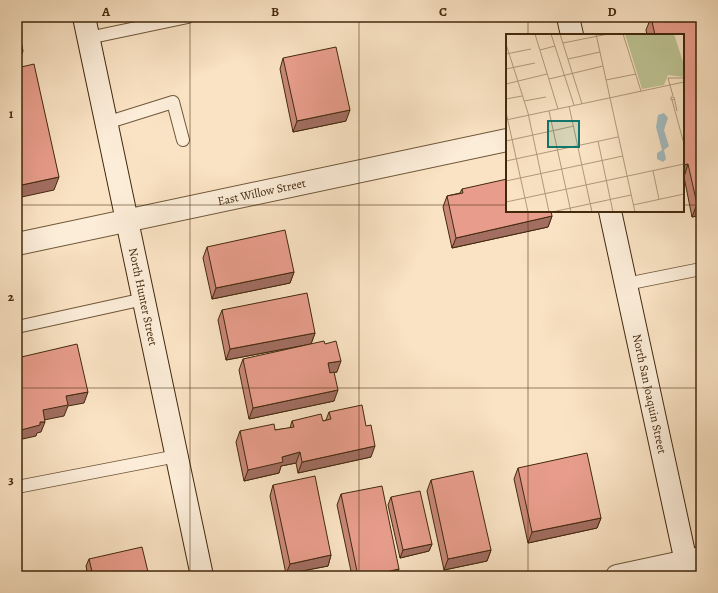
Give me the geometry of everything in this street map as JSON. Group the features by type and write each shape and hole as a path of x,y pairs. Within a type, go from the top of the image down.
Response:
{"street":[{"path":"568,17 572,34"},
{"name":"North Hunter Street","path":"86,27 202,576"},
{"name":"East Willow Street","path":"17,244 506,140"},
{"name":"North San Joaquin Street","path":"610,212 692,565"},
{"path":"617,576 692,565"}],"lane":[{"path":"86,27 188,17"},
{"path":"106,123 173,102 183,140"},
{"path":"626,284 701,269"},
{"path":"17,328 144,299"},
{"path":"17,487 177,456"}],"building":[{"path":"651,17 701,17 701,203 697,204 688,164 684,165 684,34 655,34"},
{"path":"17,20 23,51 17,52"},
{"path":"336,47 350,110 297,121 283,58"},
{"path":"34,64 59,177 17,186 17,68"},
{"path":"506,179 506,212 551,212 552,216 456,238 447,196 463,193 462,189"},
{"path":"285,230 294,272 216,288 207,247"},
{"path":"307,293 315,333 230,349 222,310"},
{"path":"324,341 325,344 336,341 341,361 328,363 330,373 334,372 338,390 253,408 243,359"},
{"path":"77,344 88,392 66,396 68,405 43,410 45,422 40,422 40,425 17,432 17,358"},
{"path":"362,405 366,426 371,425 375,446 302,462 300,452 282,457 283,462 248,470 240,431 274,424 275,430 294,427 292,421 321,414 323,421 331,419 329,412"},
{"path":"587,453 601,518 532,532 518,468"},
{"path":"473,471 491,550 448,559 431,480"},
{"path":"315,476 331,555 290,564 273,485"},
{"path":"382,486 399,569 368,576 358,576 341,494"},
{"path":"420,491 432,544 403,550 391,497"},
{"path":"142,547 149,576 93,576 89,559"}]}
